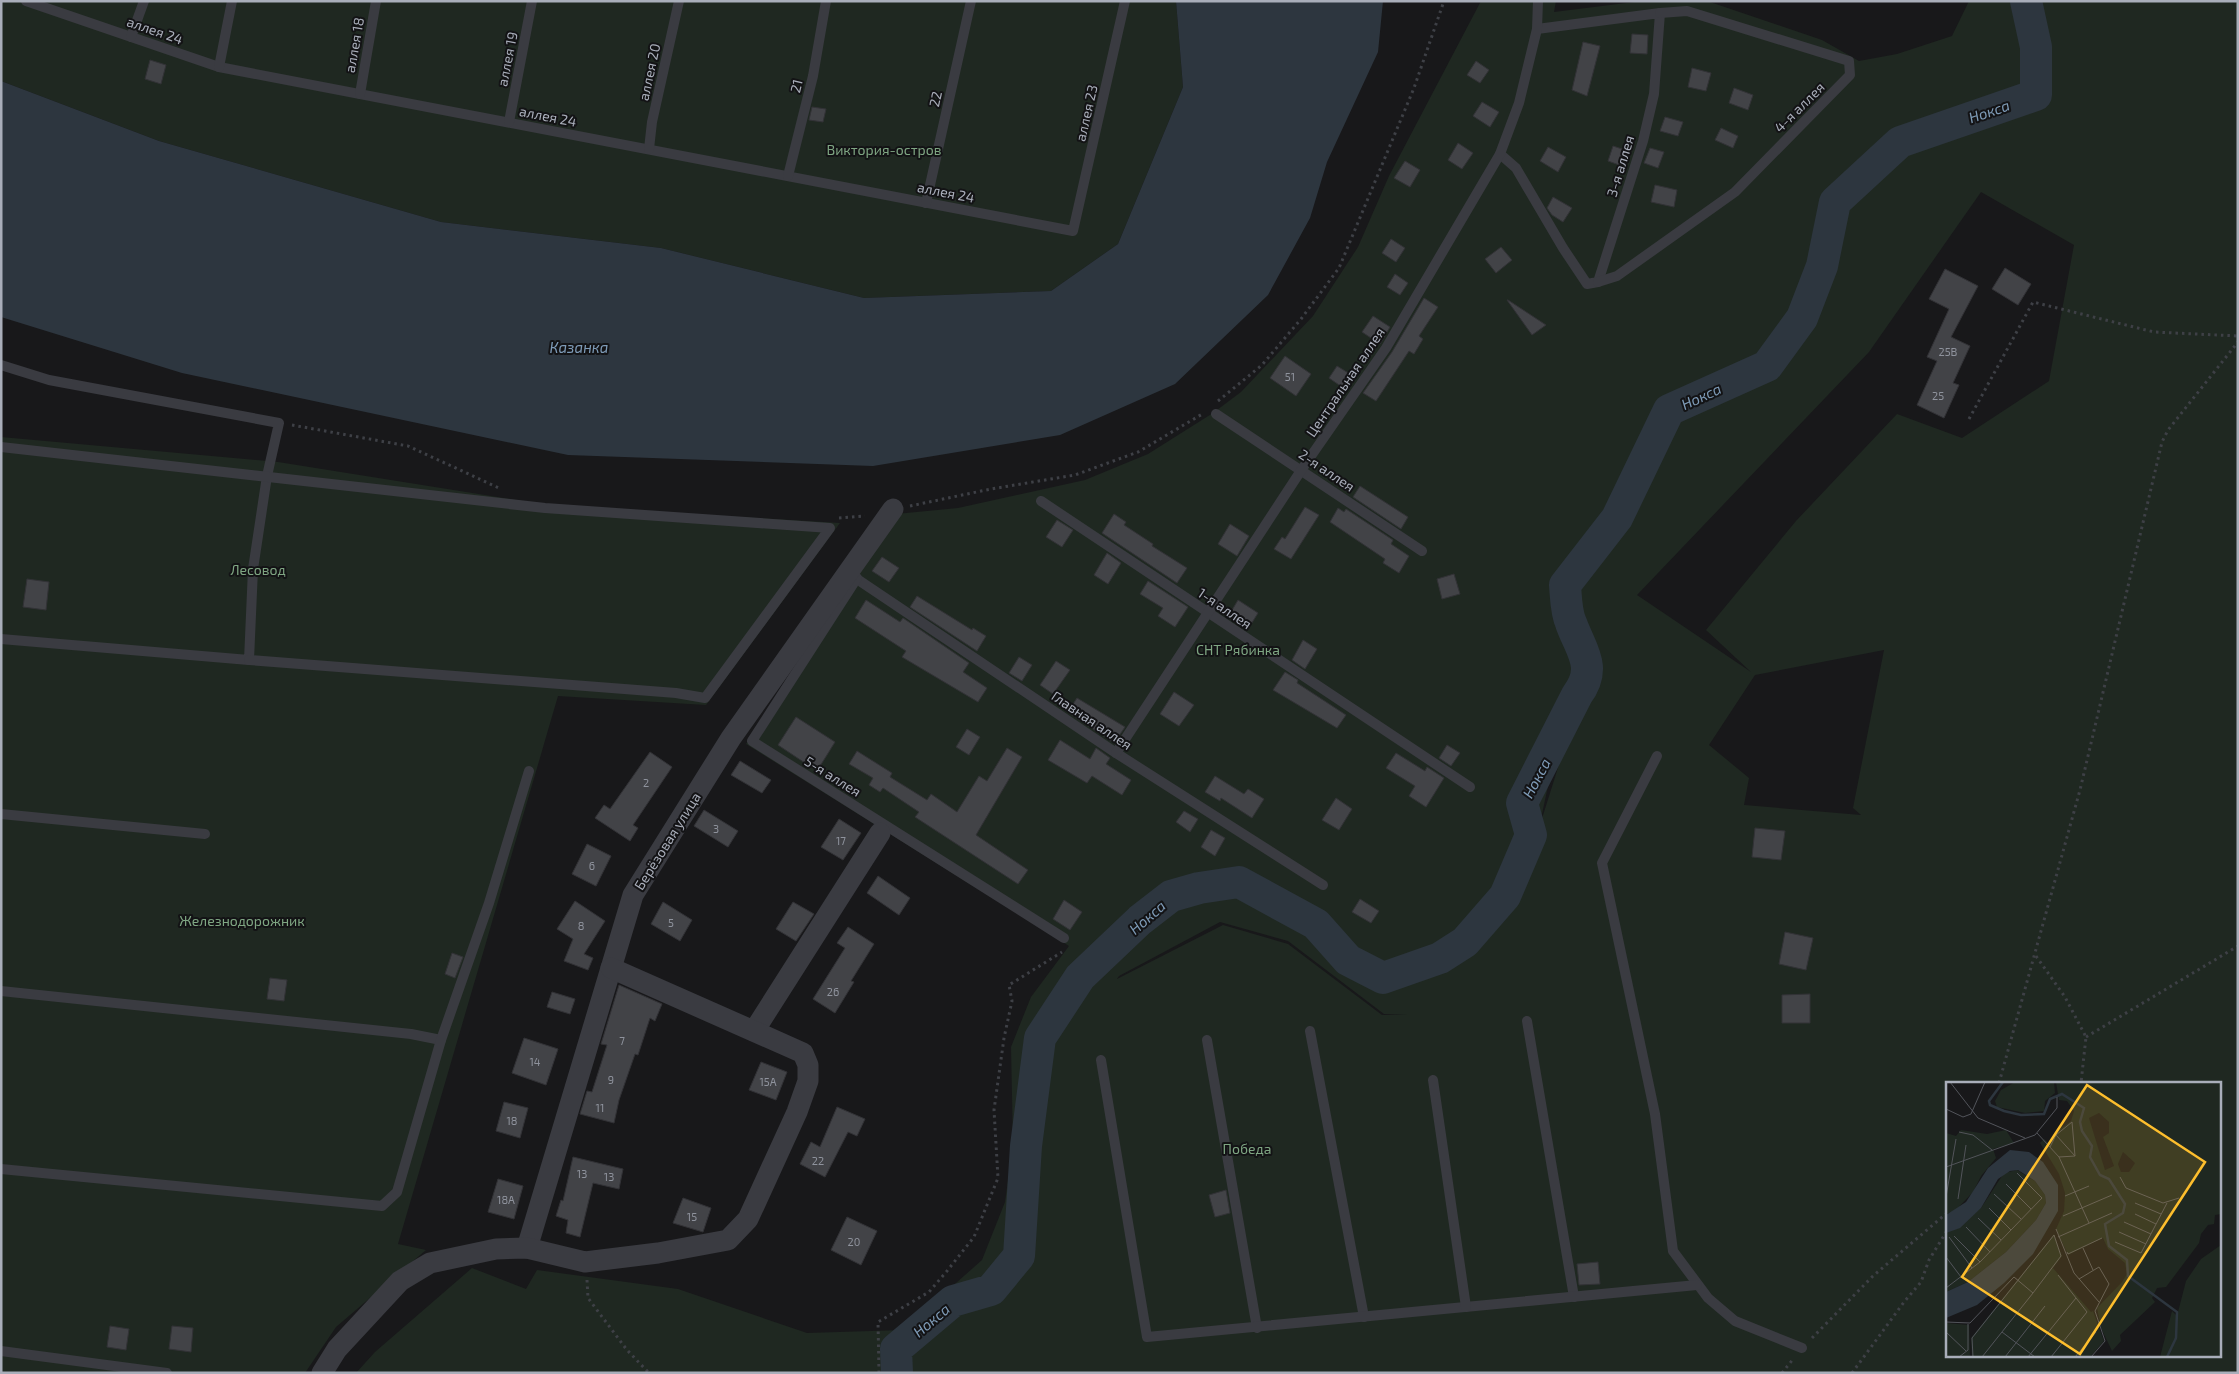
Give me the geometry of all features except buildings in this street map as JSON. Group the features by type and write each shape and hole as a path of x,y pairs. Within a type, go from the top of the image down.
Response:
{"street":[{"name":"Берёзовая улица","path":"528,1248 633,895 731,738 852,575 893,509"},
{"path":"754,1031 880,833"},
{"path":"322,1373 337,1350 400,1281 430,1263 496,1249 528,1248 585,1262 658,1254 728,1240 748,1219 797,1112 808,1082 808,1065 803,1053 611,968"}],"lane":[{"name":"аллея 24","path":"26,1 219,67 1073,231"},
{"path":"131,37 144,1"},
{"path":"219,67 232,1"},
{"name":"аллея 18","path":"360,94 376,1"},
{"name":"аллея 19","path":"509,122 532,1"},
{"name":"аллея 20","path":"649,149 652,122 679,1"},
{"name":"21","path":"788,176 813,76 826,1"},
{"name":"22","path":"926,203 971,1"},
{"name":"аллея 23","path":"1073,231 1125,1"},
{"name":"Центральная аллея","path":"1116,753 1302,469 1386,348 1500,154 1519,103 1537,29 1538,1"},
{"name":"4-я аллея","path":"1598,282 1617,276 1735,192 1850,75 1849,61 1687,11 1660,13"},
{"path":"1537,29 1660,13"},
{"name":"3-я аллея","path":"1598,282 1643,141 1654,94 1660,13"},
{"path":"1500,154 1516,168 1563,248 1587,284 1598,282"},
{"path":"1,365 49,380 279,422 267,476 253,569 249,660"},
{"name":"2-я аллея","path":"1216,414 1302,469 1422,551"},
{"path":"1,447 545,508 830,528 705,698 676,693 1,639"},
{"name":"1-я аллея","path":"1041,501 1470,787"},
{"name":"Главная аллея","path":"852,575 1116,753 1323,885"},
{"name":"5-я аллея","path":"852,575 752,741 1064,938"},
{"path":"1657,756 1602,863 1655,1114 1673,1251 1708,1298 1735,1321 1802,1348"},
{"path":"1,1169 382,1206 397,1192 441,1040 489,904 529,771"},
{"path":"1,814 205,834"},
{"path":"1,991 411,1034 441,1040"},
{"path":"1526,1021 1574,1296"},
{"path":"1310,1031 1364,1317"},
{"path":"1207,1040 1257,1328"},
{"path":"1101,1060 1147,1337 1257,1328 1698,1284"},
{"path":"1433,1080 1466,1307"},
{"path":"1,1351 167,1373"}],"path":[{"path":"829,518 849,519 974,492 1075,475 1138,452 1203,414 1262,365 1302,319 1339,268 1411,96 1444,1"},
{"path":"1969,419 2033,302 2154,332 2238,336"},
{"path":"1999,1082 2036,955 2080,790 2162,442 2168,430 2238,342"},
{"path":"279,422 408,446 507,492"},
{"path":"2086,1037 2238,946"},
{"path":"879,1373 878,1322 929,1292 947,1271 974,1237 998,1178 994,1110 1004,1038 1012,1001 1009,985 1063,951"},
{"path":"2036,955 2065,997 2086,1037 2081,1082"},
{"path":"1782,1373 1802,1348 1873,1276 1946,1214"},
{"path":"1852,1373 1921,1282 1929,1260 1946,1232"},
{"path":"585,1262 588,1298 626,1350 649,1373"}],"green space":[{"name":"Виктория-остров","path":"1,1 1176,1 1183,87 1118,244 1051,291 864,298 661,248 441,222 159,141 1,81"},
{"path":"1481,1 1556,1 1554,12 1642,1 1707,1 1822,40 1859,61 1897,54 1952,36 1969,1 2238,1 2238,1373 356,1373 375,1352 472,1268 526,1289 537,1270 678,1289 807,1333 903,1330 982,1260 1005,1202 1013,1144 1011,1047 1031,997 1069,946 746,744 896,514 958,508 1085,480 1148,454 1213,413 1241,392 1313,316 1358,247 1389,176","holes":["1981,192 2074,245 2049,381 1962,438 1897,414 1796,521 1706,630 1751,672 1637,595 1869,352","1884,650 1853,808 1861,815 1744,805 1749,778 1709,745 1755,675","1602,664 1562,755 1539,828 1554,758","1220,922 1288,941 1384,1014 1407,1015 1382,1015 1288,944 1223,925 1117,979 1119,976"]},
{"name":"Железнодорожник","path":"1,437 278,462 554,506 840,523 706,705 558,696 398,1244 426,1250 336,1327 305,1373 1,1373"}],"water":[{"name":"Казанка","path":"1176,1 1383,1 1378,52 1327,162 1310,218 1268,295 1175,384 1060,435 873,466 568,455 182,373 1,317 1,81 159,141 441,222 661,248 864,298 1051,291 1118,244 1183,87"}],"waterway":[{"name":"Нокса","path":"897,1373 896,1349 953,1301 991,1290 1019,1256 1026,1146 1040,1038 1080,977 1140,920 1171,896 1199,888 1239,882 1316,924 1348,960 1383,978 1440,958 1465,942 1505,896 1531,835 1522,803 1586,676 1586,659 1568,614 1565,585 1617,518 1669,410 1767,366 1802,318 1822,266 1835,202 1900,142 2036,95 2036,47 2026,1"}],"park label":[{"name":"Лесовод","path":"258,569"},
{"name":"СНТ Рябинка","path":"1238,649"},
{"name":"Победа","path":"1247,1148"}]}
